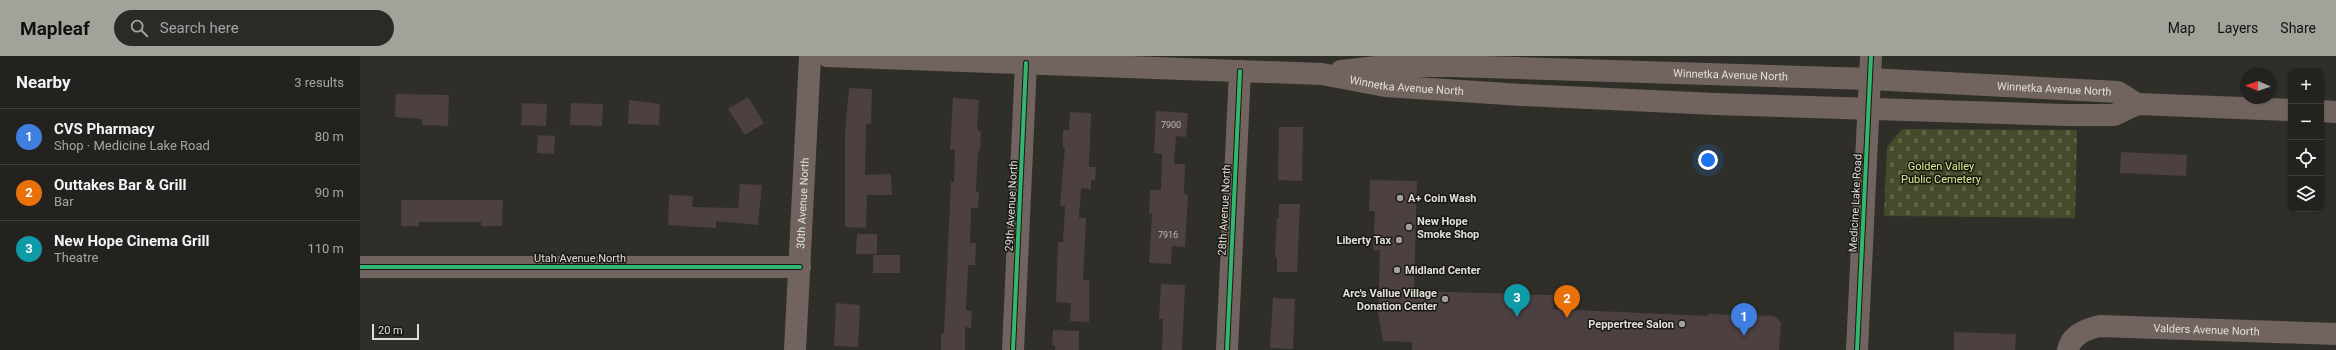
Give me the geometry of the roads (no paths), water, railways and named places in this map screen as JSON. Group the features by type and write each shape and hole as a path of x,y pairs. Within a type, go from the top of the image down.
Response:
{"main road":[{"name":"Winnetka Avenue North","path":"827,56 1322,74 1385,69 1522,68 1870,79 2118,92 2137,104"},
{"name":"Winnetka Avenue North","path":"1385,69 1522,95 1868,109 2114,115 2137,104 2288,110"},
{"path":"2324,111 2336,112"}],"street":[{"name":"30th Avenue North","path":"795,350 810,56"},
{"name":"Medicine Lake Road","path":"1857,350 1871,56"},
{"name":"29th Avenue North","path":"1013,350 1026,63"},
{"name":"28th Avenue North","path":"1227,350 1240,71"},
{"name":"Utah Avenue North","path":"360,267 800,267"},
{"name":"Valders Avenue North","path":"2073,342 2088,328 2100,326 2336,334"}],"place":[{"name":"A+ Coin Wash","path":"1400,198"},
{"name":"New Hope Smoke Shop","path":"1409,227"},
{"name":"Liberty Tax","path":"1399,240"},
{"name":"Midland Center","path":"1397,270"},
{"name":"Arc's Vallue Village Donation Center","path":"1445,299"},
{"name":"New Hope Cinema Grill","path":"1517,317"},
{"name":"Outtakes Bar & Grill","path":"1567,318"},
{"name":"Peppertree Salon","path":"1682,324"},
{"name":"CVS Pharmacy","path":"1744,336"}],"park label":[{"name":"Golden Valley Public Cemetery","path":"1941,172"}]}
